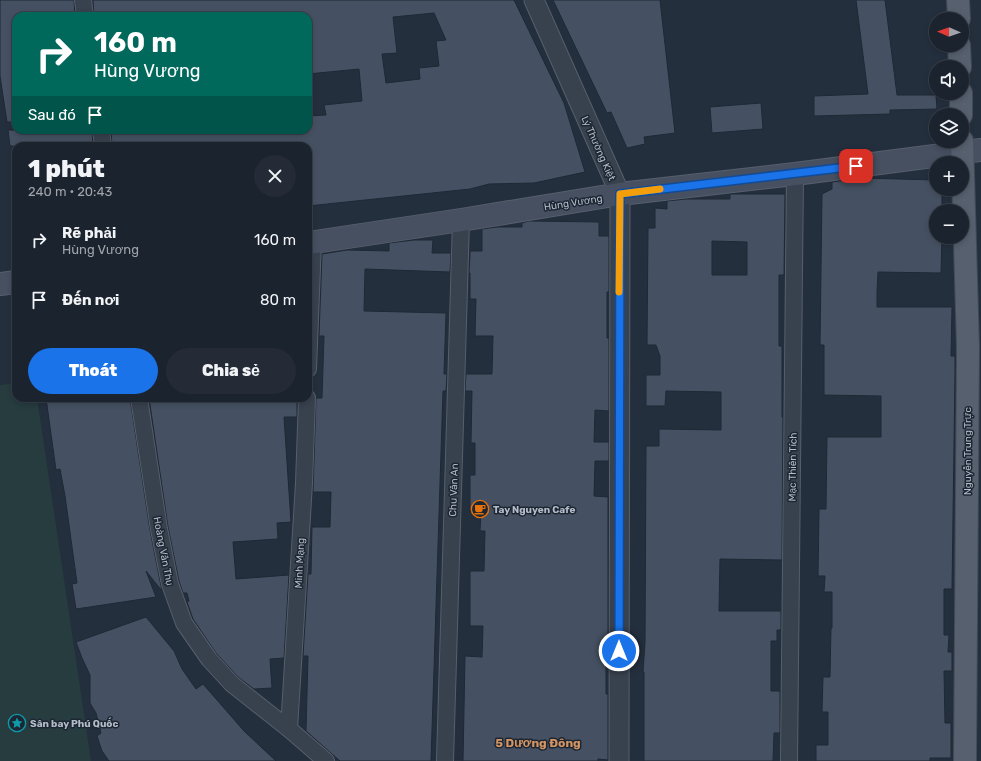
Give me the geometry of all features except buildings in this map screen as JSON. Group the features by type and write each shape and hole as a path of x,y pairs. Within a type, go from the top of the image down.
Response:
{"main road":[{"path":"958,0 958,12"},
{"name":"Hùng Vương","path":"312,242 461,220 620,194 795,174 968,148"},
{"name":"Nguyễn Trung Trực","path":"965,761 968,148"},
{"path":"0,284 12,282"}],"street":[{"path":"83,0 84,12"},
{"name":"Lý Thường Kiệt","path":"534,0 620,194 619,761"},
{"name":"Mạc Thiên Tích","path":"789,761 795,174"},
{"name":"Chu Văn An","path":"445,761 461,220"},
{"name":"Hoàng Văn Thụ","path":"140,402 165,560 170,584 184,623 209,659 232,684 289,728 326,761"},
{"name":"Minh Mạng","path":"289,728 304,483 307,402"}],"green space":[{"path":"12,384 12,402 38,402 91,761 0,761 0,385"}],"slow traffic":[{"path":"619,292 620,194 660,189"}],"place":[{"name":"Tay Nguyen Cafe","path":"480,509"},
{"name":"Sân bay Phú Quốc","path":"17,723"}],"district":[{"name":"5 Dương Đông","path":"538,743"}],"route":[{"path":"619,651 620,194 856,166"}]}
